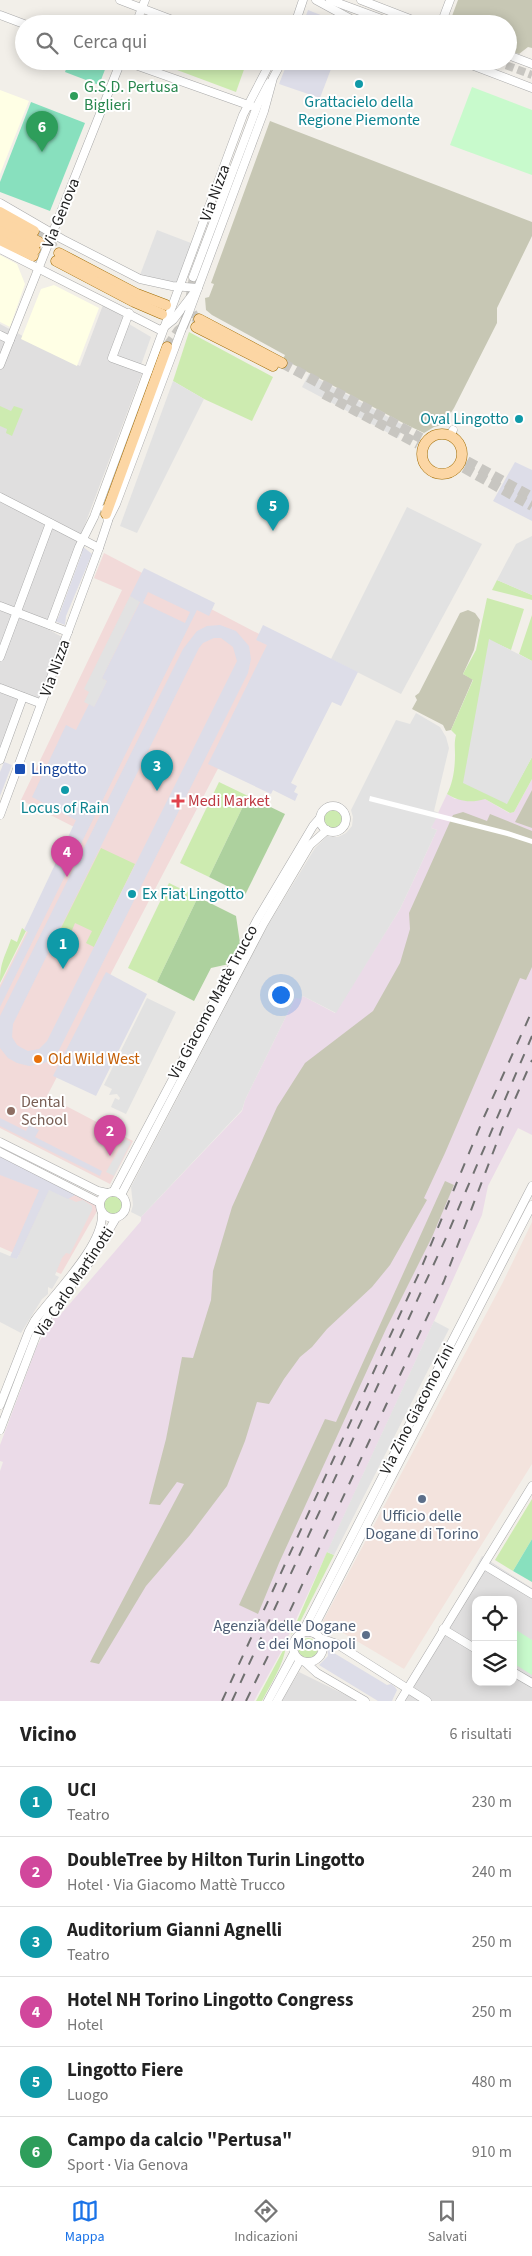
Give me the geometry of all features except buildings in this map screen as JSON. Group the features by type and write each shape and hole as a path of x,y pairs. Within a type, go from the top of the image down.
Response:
{"main road":[{"path":"0,212 34,231"},
{"path":"0,221 36,249"},
{"path":"0,230 36,249"},
{"path":"0,240 36,249"},
{"path":"58,257 137,294 164,310"},
{"path":"197,323 281,367"},
{"path":"107,518 167,347"},
{"path":"452,433 461,445 463,464 447,474 432,472 424,464 422,458 422,442 440,434 452,433"}],"street":[{"path":"120,0 160,15"},
{"path":"139,15 145,0"},
{"path":"298,15 303,0"},
{"path":"316,0 344,15"},
{"path":"330,0 371,15"},
{"path":"362,0 400,15"},
{"path":"444,15 450,0"},
{"path":"0,15 15,21"},
{"path":"517,58 532,64"},
{"name":"Via Genova","path":"0,365 53,233 118,82 121,70"},
{"path":"148,70 264,111"},
{"name":"Via Nizza","path":"50,625 102,497 247,105 251,101 266,70"},
{"name":"Via Nizza","path":"0,815 99,548 107,518 116,504 182,331 264,111 273,78 277,70"},
{"path":"485,70 532,88"},
{"path":"193,277 256,108 273,78"},
{"path":"0,203 140,280 179,287 198,288"},
{"path":"0,249 39,269 50,272 163,330"},
{"name":"Via Nizza","path":"163,330 174,320 198,288"},
{"path":"129,313 112,358 148,371"},
{"path":"0,335 10,340"},
{"path":"0,497 99,548"},
{"path":"102,497 107,518"},
{"path":"0,658 50,523"},
{"path":"0,606 68,632"},
{"path":"0,688 37,702"},
{"path":"0,760 23,697"},
{"path":"333,806 342,809 345,814 346,823 342,829 336,832 327,830 322,825 320,818 324,810 333,806"},
{"name":"Via Giacomo Mattè Trucco","path":"114,1193 257,920 313,826 320,818"},
{"name":"Via Giacomo Mattè Trucco","path":"114,1193 264,923 310,846 327,830"},
{"path":"0,1142 98,1191 114,1193 125,1199 126,1207 123,1213 116,1218 108,1217 102,1213 100,1203"},
{"path":"0,1152 100,1203"},
{"name":"Via Zino Giacomo Zini","path":"302,1633 532,1186"},
{"path":"100,1203 114,1193"},
{"name":"Via Zino Giacomo Zini","path":"317,1636 315,1625 532,1204"},
{"name":"Via Carlo Martinotti","path":"0,1405 29,1330 86,1254 101,1225 102,1213"},
{"name":"Via Carlo Martinotti","path":"0,1430 37,1334 49,1314 92,1259 116,1218"},
{"path":"402,1701 407,1689 443,1629 532,1486"},
{"path":"484,1565 532,1594"},
{"path":"443,1629 472,1647"},
{"path":"268,1701 294,1653 294,1639 302,1633 317,1636 337,1644 427,1701"},
{"path":"303,1661 314,1661 321,1655 323,1646 317,1636"},
{"path":"294,1653 317,1673 365,1701"},
{"path":"278,1701 303,1661"},
{"path":"517,1674 532,1683"}],"shaded area":[{"path":"458,0 532,0 532,48 528,47 519,54 517,53 517,15 452,15"},
{"path":"308,10 321,15 306,15"},
{"path":"284,70 331,70 320,98 279,84"},
{"path":"0,90 29,101 0,174"},
{"path":"270,121 532,222 532,236 497,308 497,323 454,408 443,425 434,427 424,433 405,424 283,359 285,355 206,310 205,298 209,297 214,284 211,283"},
{"path":"157,230 191,243 177,284 140,275"},
{"path":"0,255 17,264 25,284 10,327 0,322"},
{"path":"54,285 99,308 77,366 21,339 41,289"},
{"path":"103,305 124,316 142,373 46,628 62,637 40,699 26,693 0,762 0,324 80,366"},
{"path":"129,324 151,337 141,365 116,356"},
{"path":"309,374 405,426 398,438 302,387"},
{"path":"173,381 204,399 137,533 120,526"},
{"path":"515,462 532,470 532,521 493,501"},
{"path":"407,507 482,544 401,694 331,659"},
{"path":"532,536 532,595 497,580 516,544"},
{"path":"82,546 92,554 66,616 65,625 54,621 58,618 82,553 80,551"},
{"path":"104,553 282,646 47,1096 133,1141 110,1184 0,1128 0,985 78,829 21,800 122,590 94,578"},
{"path":"144,568 215,603 209,616 197,610 0,1007 0,988 28,932 24,930 76,820 32,797 66,725 76,730 89,704 94,707 107,681 102,678 140,602 130,596","holes":["148,592 190,612 185,623 143,603"]},
{"path":"130,596 140,601 102,678 107,681 94,707 84,702 89,692 84,689"},
{"path":"468,610 475,613 480,620 474,650 463,674 473,679 451,730 446,731 443,725 412,709 417,700 415,696 419,693 460,613"},
{"path":"220,625 236,631 249,646 251,659 248,673 57,1054 50,1061 41,1064 29,1066 17,1063 8,1058 0,1048 0,1016 183,649 197,631 207,626","holes":["214,638 221,638 233,647 237,661 47,1041 39,1049 28,1051 17,1045 12,1037 13,1024 199,648 203,643"]},
{"path":"263,625 358,672 341,706 332,702 291,783 297,786 294,792 298,794 295,801 273,790 271,794 208,764 267,645 256,640"},
{"path":"489,639 532,661 532,757 507,804 463,783"},
{"path":"416,713 440,727 446,737 449,748 434,811 439,813 431,828 437,830 400,909 336,1013 303,996 301,999 295,998 245,1100 242,1110 141,1217 131,1212 133,1205 131,1187 268,925 315,848 327,836 338,837 346,833 352,826 353,817 351,810 396,720 410,724"},
{"path":"4,762 12,765 0,796 0,772"},
{"path":"532,779 532,1135 518,1128 488,1186 482,1215 442,1304 281,1652 254,1701 0,1701 0,1471 3,1462 0,1461 0,1445 37,1346 55,1314 61,1314 141,1221 141,1217 242,1111 245,1100 295,998 303,996 335,1013 400,909 437,830 431,828 447,794 455,799 485,799 509,813 514,812"},
{"path":"532,790 532,828 515,822"},
{"path":"463,812 487,821 490,814 532,831 532,967 526,980 520,978 424,1198 427,1200 390,1265 372,1287 300,1357 269,1404 257,1402 245,1441 227,1486 190,1535 146,1586 99,1664 90,1662 184,1484 177,1482 160,1505 149,1504 166,1439 182,1357 193,1358 211,1300 213,1271 232,1207 277,1107 305,1063 373,1011 400,963 410,929 409,913 453,815"},
{"path":"106,972 147,994 96,1096 53,1076"},
{"path":"147,998 176,1012 126,1114 111,1107 115,1098 119,1100 120,1098 117,1094 109,1095 112,1089 104,1085"},
{"path":"0,1118 26,1131 29,1125 39,1130 35,1137 102,1171 100,1176 0,1126"},
{"path":"125,1139 131,1142 114,1176 106,1172"},
{"path":"0,1153 100,1206 61,1274 0,1247"},
{"path":"0,1156 77,1194 68,1199 49,1190 17,1259 10,1257 39,1190 0,1175"},
{"path":"445,1181 454,1185 432,1237 386,1329 279,1563 258,1614 239,1605 325,1419 336,1422"},
{"path":"49,1189 76,1202 83,1200 92,1206 92,1210 70,1254 66,1253 62,1258 55,1275 59,1277 52,1289 48,1287 48,1294 42,1299 21,1333 0,1322 0,1252 17,1259"},
{"path":"532,1222 532,1464 404,1669 323,1621 503,1282"},
{"path":"434,1321 449,1329 334,1555 327,1552"},
{"path":"482,1556 532,1588 532,1701 402,1701"},
{"path":"331,1643 331,1650 334,1653 387,1685 391,1684 395,1687 397,1690 392,1701 378,1701 319,1665 328,1656 327,1644"},
{"path":"299,1672 358,1701 282,1701"}],"green space":[{"path":"66,70 105,70 99,85 65,72"},
{"path":"177,70 244,70 236,92"},
{"path":"472,87 532,110 532,175 450,145"},
{"path":"31,102 85,123 50,211 0,192 0,182"},
{"path":"189,332 273,377 252,421 204,399 173,381"},
{"path":"0,406 11,411 14,406 23,409 12,436 6,433 7,429 0,426"},
{"path":"497,580 532,595 532,600 492,590"},
{"path":"487,598 524,609 511,650 489,640 506,804 532,757 532,779 514,812 510,813 485,799 466,801 456,799 447,794 455,765 456,735 451,730 473,680 463,674 476,650"},
{"path":"532,615 532,661 519,654"},
{"path":"219,782 248,796 209,877 180,863"},
{"path":"248,796 285,814 245,895 209,877"},
{"path":"333,810 340,813 343,820 340,827 333,830 326,827 323,820 326,813"},
{"path":"101,848 135,864 94,947 86,943 92,931 75,923 70,935 60,930"},
{"path":"169,883 198,897 157,982 128,968"},
{"path":"198,897 236,916 240,943 229,964 211,968 194,1001 157,982"},
{"path":"22,928 26,931 0,983 2,965 11,939 17,942"},
{"path":"113,1196 119,1199 122,1205 119,1211 113,1214 107,1211 104,1205 107,1199"},
{"path":"532,1499 532,1539 513,1571 495,1560"},
{"path":"532,1539 532,1582 513,1571"},
{"path":"327,1552 334,1555 297,1628 291,1635"},
{"path":"517,1631 532,1640 532,1675 517,1666"},
{"path":"308,1638 315,1641 318,1648 315,1655 308,1658 301,1655 298,1648 301,1641"},
{"path":"286,1645 283,1660 273,1681 262,1701 256,1701"}],"pier":[{"path":"370,796 508,831 532,839 532,844 369,801"}],"tunnel":[{"path":"517,69 532,75"},
{"path":"34,231 52,245 54,250"},
{"path":"193,277 189,301 195,317"},
{"path":"166,305 199,319"},
{"path":"166,315 196,327"},
{"path":"167,347 179,330 186,326"},
{"path":"282,363 421,438"},
{"path":"324,394 418,444"},
{"path":"467,461 532,497"},
{"path":"464,468 532,506"}],"railway":[{"path":"222,1701 420,1271 484,1117 532,1011"},
{"path":"232,1701 445,1240 532,1036"},
{"path":"246,1701 444,1281 502,1129 532,1060"}],"place":[{"name":"Grattacielo della Regione Piemonte","path":"359,84"},
{"name":"G.S.D. Pertusa Biglieri","path":"74,96"},
{"name":"Campo da calcio \"Pertusa\"","path":"42,152"},
{"name":"Oval Lingotto","path":"519,419"},
{"name":"Lingotto Fiere","path":"273,531"},
{"name":"Lingotto","path":"20,769"},
{"name":"Locus of Rain","path":"65,790"},
{"name":"Auditorium Gianni Agnelli","path":"157,791"},
{"name":"Medi Market","path":"178,801"},
{"name":"Hotel NH Torino Lingotto Congress","path":"67,877"},
{"name":"Ex Fiat Lingotto","path":"132,894"},
{"name":"UCI","path":"63,969"},
{"name":"Old Wild West","path":"38,1059"},
{"name":"Dental School","path":"11,1111"},
{"name":"DoubleTree by Hilton Turin Lingotto","path":"110,1156"},
{"name":"Ufficio delle Dogane di Torino","path":"422,1499"},
{"name":"Agenzia delle Dogane e dei Monopoli","path":"366,1635"}]}
